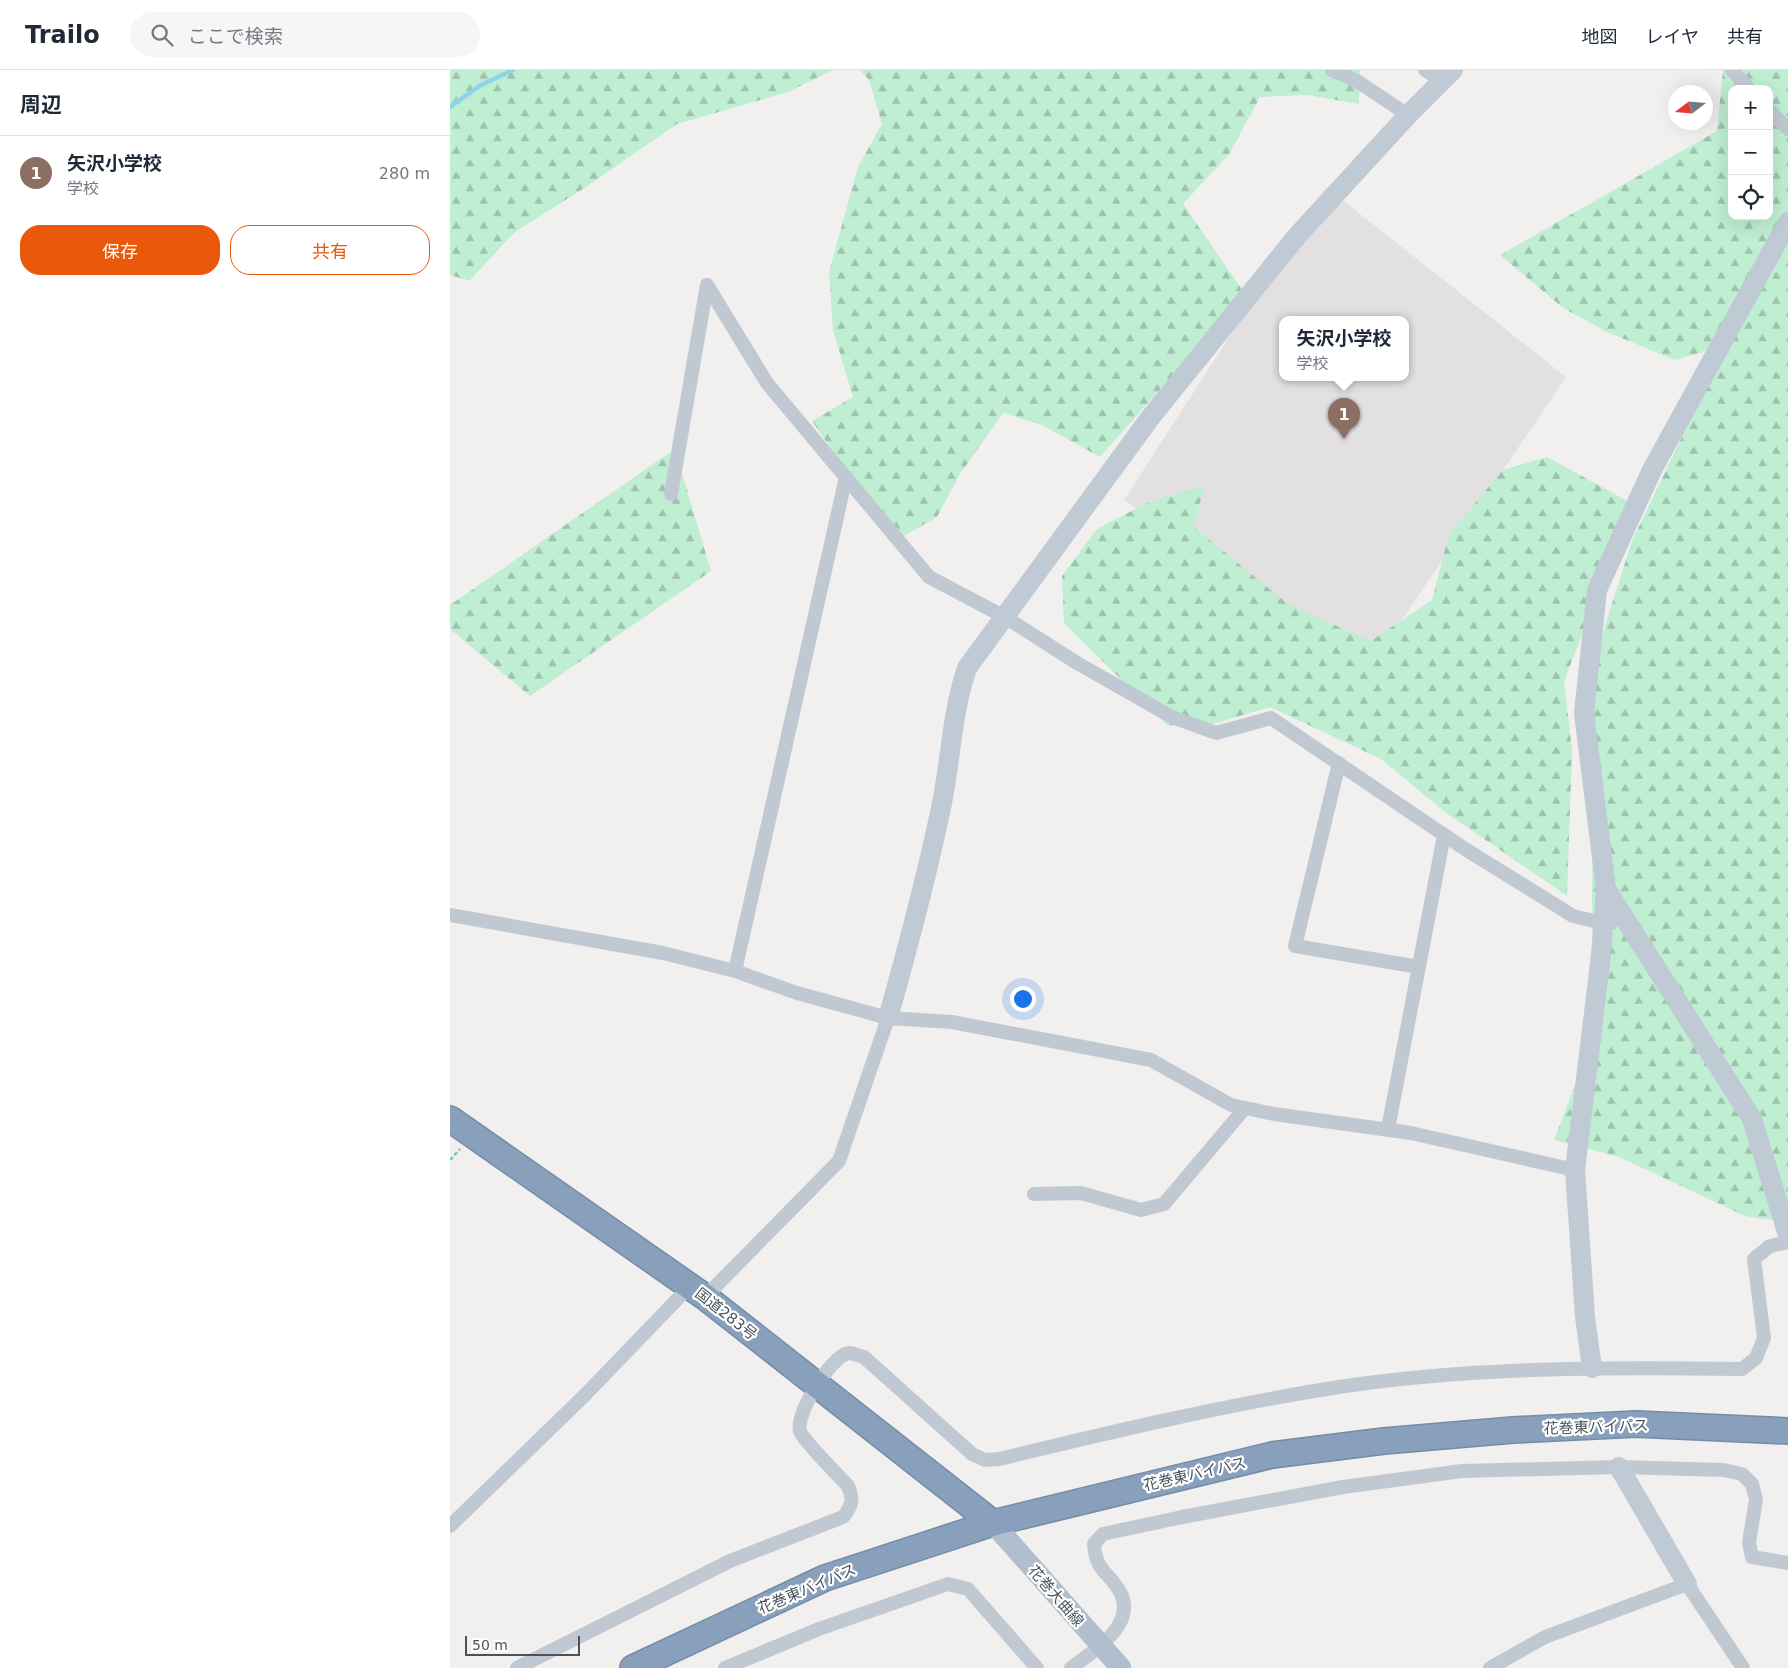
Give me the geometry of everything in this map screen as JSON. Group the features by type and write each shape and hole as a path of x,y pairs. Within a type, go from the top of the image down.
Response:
{"highway":[{"name":"国道283号","path":"450,1119 698,1291 993,1523"},
{"name":"花巻東バイパス","path":"633,1668 825,1578 993,1523 1272,1455 1384,1441 1513,1430 1636,1424 1788,1431"}],"main road":[{"name":"花巻大曲線","path":"993,1523 1099,1646 1121,1668"}],"street":[{"path":"1332,70 1357,81 1408,115"},
{"path":"1732,70 1745,85"},
{"path":"450,1526 585,1395 641,1334 698,1291 839,1161 888,1018 915,920 942,802 959,692 967,668 1150,418 1297,236 1408,115 1440,73"},
{"path":"1773,114 1788,129"},
{"path":"1592,1368 1585,1317 1575,1170 1606,889 1584,713 1597,590 1652,470 1788,222"},
{"path":"671,494 707,285 767,383 929,577 1005,616 1077,663 1172,718 1216,734 1271,718 1444,835 1573,916 1603,924 1624,919"},
{"path":"735,971 846,477"},
{"path":"1339,763 1295,946 1419,967"},
{"path":"1388,1129 1444,835"},
{"path":"1606,889 1752,1119 1788,1235"},
{"path":"450,915 663,953 735,971 797,993 888,1018 952,1022 1151,1060 1231,1105 1274,1114 1411,1133 1575,1170"},
{"path":"1034,1194 1081,1193 1141,1210 1164,1204 1245,1108"},
{"path":"517,1668 730,1561 843,1517 851,1507 853,1496 848,1486 800,1432 799,1418 817,1383 837,1359 848,1354 864,1357 972,1454 985,1460 1243,1404 1340,1387 1458,1375 1592,1368 1742,1369 1756,1358 1764,1338 1754,1259 1770,1246 1788,1242"},
{"path":"1619,1467 1687,1584 1743,1668"},
{"path":"1071,1668 1099,1646 1118,1626 1124,1610 1121,1594 1095,1561 1094,1544 1103,1534 1182,1517 1343,1487 1452,1473 1619,1467 1724,1470 1742,1474 1752,1484 1756,1499 1749,1543 1752,1556 1788,1564"},
{"path":"725,1668 819,1629 948,1584 968,1589 1037,1668"},
{"path":"1490,1668 1544,1637 1687,1584"}],"shaded area":[{"path":"1326,187 1566,377 1372,664 1124,500"}],"green space":[{"path":"450,70 833,70 788,92 677,124 586,187 515,232 469,281 450,275"},
{"path":"860,70 1360,70 1359,104 1308,95 1260,97 1229,154 1183,204 1245,294 1100,457 1042,425 1003,413 960,474 937,517 895,541 812,421 853,397 833,330 829,272 858,167 882,124 869,80"},
{"path":"1723,70 1788,70 1788,1222 1745,1216 1619,1157 1554,1140 1595,1032 1592,901 1594,660 1632,541 1699,401 1730,344 1675,360 1607,332 1563,308 1500,255 1717,131"},
{"path":"675,449 711,571 530,696 450,629 450,605"},
{"path":"1547,457 1633,504 1564,681 1572,750 1567,896 1445,812 1381,759 1270,707 1203,727 1167,725 1064,623 1062,576 1097,529 1149,502 1205,486 1193,526 1289,605 1371,641 1432,600 1449,534 1503,470"}],"waterway":[{"path":"450,107 481,85 513,70"}],"place":[{"name":"矢沢小学校","path":"1344,439"}]}
